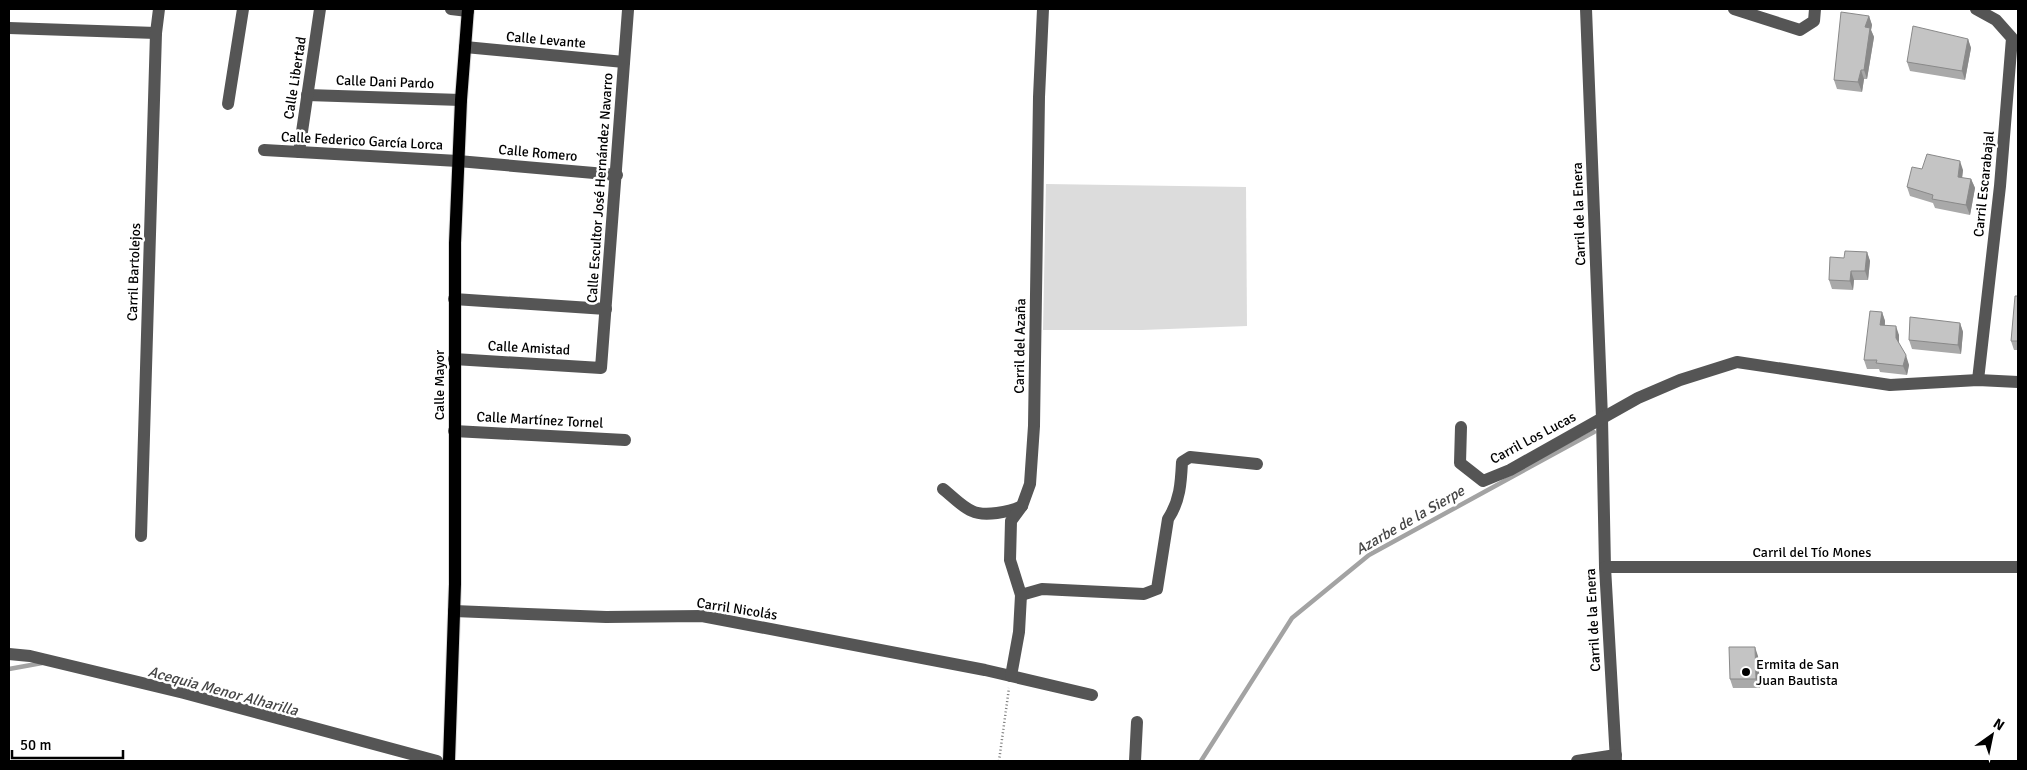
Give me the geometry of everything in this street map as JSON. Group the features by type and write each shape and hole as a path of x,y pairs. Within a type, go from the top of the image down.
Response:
{"main road":[{"name":"Calle Mayor","path":"449,761 454,611 454,299 458,161 468,10"}],"street":[{"name":"Carril Bartolejos","path":"141,536 156,33 159,9"},
{"path":"228,104 243,9"},
{"name":"Calle Libertad","path":"299,152 320,9"},
{"path":"451,9 468,10"},
{"name":"Carril del Azaña","path":"1011,676 1019,632 1021,595 1010,560 1012,521 1022,506 1030,484 1034,426 1039,97 1043,9"},
{"name":"Carril de la Enera","path":"1586,9 1602,418 1605,567 1616,758"},
{"path":"1734,9 1800,30 1814,21 1816,9"},
{"name":"Carril Escarabajal","path":"1976,9 1996,20 2012,38 2000,186 1978,380"},
{"name":"Calle Escultor José Hernández Navarro","path":"601,368 628,10"},
{"path":"9,28 156,33"},
{"name":"Calle Levante","path":"465,47 624,62"},
{"name":"Calle Dani Pardo","path":"307,95 461,100"},
{"name":"Calle Federico García Lorca","path":"264,150 458,161"},
{"name":"Calle Romero","path":"458,161 617,175"},
{"path":"454,299 606,309"},
{"name":"Calle Amistad","path":"454,359 601,368"},
{"path":"1602,418 1638,398 1680,380 1737,362 1890,384 1978,380 2018,382"},
{"name":"Carril Los Lucas","path":"1461,427 1460,463 1483,481 1510,470 1602,418"},
{"name":"Calle Martínez Tornel","path":"454,431 625,440"},
{"path":"1021,595 1042,589 1144,594 1157,589 1168,519 1174,510 1181,489 1182,462 1190,457 1257,464"},
{"path":"944,489 972,512 996,513 1011,511 1022,506"},
{"name":"Carril del Tío Mones","path":"1605,567 2018,567"},
{"name":"Carril Nicolás","path":"454,611 606,617 702,616 1011,676 1092,695"},
{"path":"9,654 30,656 184,693 437,761"},
{"path":"1135,761 1137,722"},
{"path":"1577,761 1616,758"}],"path":[{"path":"999,761 1011,676"}],"shaded area":[{"path":"1046,184 1246,187 1247,326 1142,330 1043,330"}],"building":[{"path":"1841,12 1869,16 1865,27 1870,28 1864,70 1861,70 1858,82 1834,80"},
{"path":"1913,26 1968,39 1962,71 1907,62"},
{"path":"1927,154 1960,161 1958,177 1971,179 1966,205 1932,199 1933,195 1907,187 1912,167 1922,169"},
{"path":"1845,251 1867,252 1865,271 1851,271 1850,281 1829,280 1830,257 1844,258"},
{"path":"2015,296 2018,296 2018,341 2011,341"},
{"path":"1870,311 1882,312 1880,325 1896,326 1896,338 1906,355 1903,366 1876,363 1877,360 1864,360"},
{"path":"1910,317 1960,323 1958,345 1909,340"},
{"name":"Ermita de San Juan Bautista","path":"1729,647 1755,647 1756,679 1730,679"}],"waterway":[{"name":"Azarbe de la Sierpe","path":"1201,761 1292,618 1369,555 1594,432"},
{"name":"Acequia Menor Alharilla","path":"9,669 42,663"}],"place":[{"name":"Ermita de San Juan Bautista","path":"1746,672"}]}
